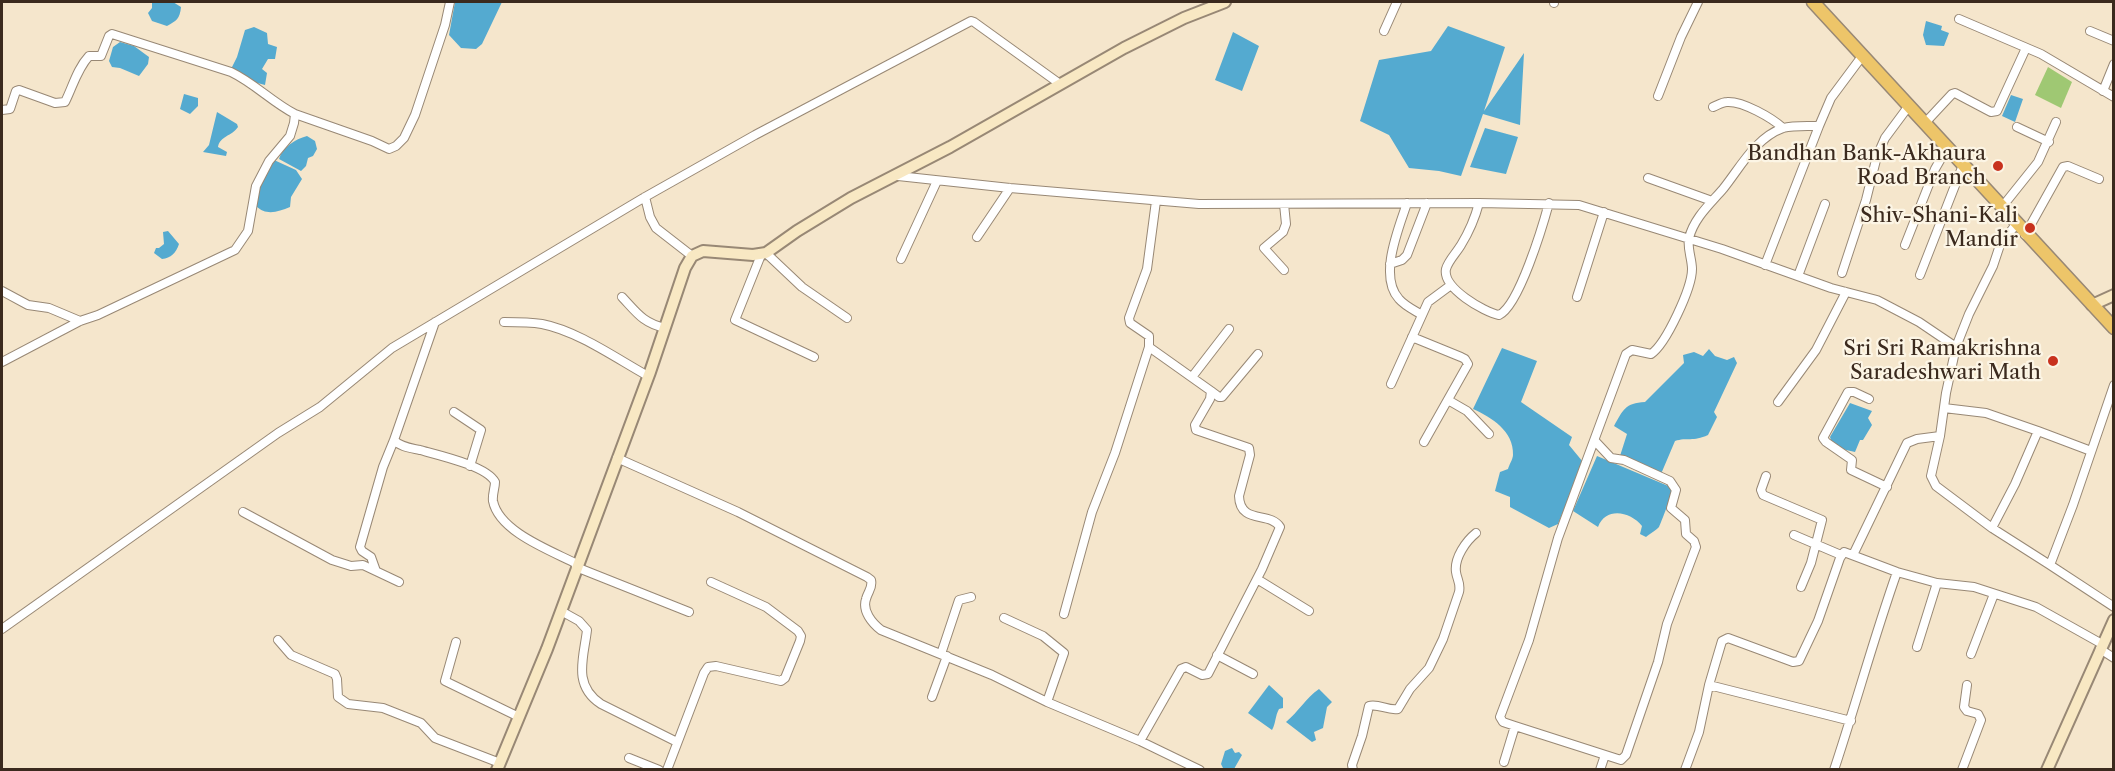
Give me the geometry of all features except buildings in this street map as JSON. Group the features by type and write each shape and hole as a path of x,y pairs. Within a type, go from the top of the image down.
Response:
{"main road":[{"path":"1813,2 2017,223 2025,235 2114,328"}],"street":[{"path":"2,110 10,109 16,91 19,90 55,103 65,102 77,73 86,59 89,56 101,56 112,34 218,70 231,72 278,105 295,114 354,134 389,149 404,138 415,115 445,25 450,2"},
{"path":"814,357 735,320 764,254 851,198 903,173 1124,48 1184,18 1225,2"},
{"path":"1384,31 1397,2"},
{"path":"1658,96 1681,37 1698,2"},
{"path":"1959,19 2062,65 2114,97"},
{"path":"2,629 278,433 320,407 392,348 645,197 971,21 1060,84"},
{"path":"2090,31 2114,41"},
{"path":"1924,124 1955,93 1991,112 1997,111 2026,48"},
{"path":"1765,265 1831,98 1863,55"},
{"path":"2103,91 2114,64"},
{"path":"1713,107 1727,102 1738,104 1768,117 1783,128"},
{"path":"1842,273 1866,200 1880,147 1908,107"},
{"path":"2,362 81,321 235,250 248,231 256,186 269,161 290,136 295,114"},
{"path":"2002,207 2033,170 2049,142 2056,122"},
{"path":"1595,441 1611,458 1624,460 1666,478 1673,484 1675,493 1671,508 1685,520 1686,534 1694,541 1696,547 1667,624 1658,662 1626,755 1621,760 1515,726 1501,720 1501,713 1529,640 1558,538 1626,354 1632,350 1651,354 1657,350 1665,337 1688,289 1692,267 1689,238 1702,213 1757,146 1769,135 1783,128 1819,126"},
{"path":"2017,127 2049,142"},
{"path":"1905,245 1935,169 1947,148"},
{"path":"1920,275 1963,165"},
{"path":"2025,235 2063,167 2068,166 2099,179"},
{"path":"903,173 937,181 1199,204 1549,203 1579,205 1689,238 1846,292 1877,300 1956,347"},
{"path":"1648,178 1712,201"},
{"path":"901,259 937,181"},
{"path":"977,237 1010,188"},
{"path":"645,197 650,217 656,228 692,256"},
{"path":"1064,614 1092,512 1115,453 1149,347 1149,336 1130,323 1128,318 1147,269 1156,201"},
{"path":"1407,203 1392,251 1391,281 1395,294 1403,303 1422,315"},
{"path":"1390,264 1402,260 1407,255 1427,203"},
{"path":"1479,203 1467,235 1446,268 1447,275 1451,285 1473,303 1496,314 1503,313 1520,285 1549,203"},
{"path":"1284,204 1286,224 1283,232 1264,248 1284,270"},
{"path":"1798,276 1825,204"},
{"path":"1577,297 1604,212"},
{"path":"2017,223 2000,245 1993,266 1969,314 1956,347 1931,479 1936,486 1992,528 2114,607"},
{"path":"278,640 291,656 334,674 337,679 338,697 343,702 364,708 383,708 402,715 421,723 435,738 498,766 561,611 648,376 685,268 692,256 703,251 764,254 802,287 847,318"},
{"path":"1391,384 1432,298 1451,285"},
{"path":"2,291 28,306 49,308 81,321"},
{"path":"1778,402 1816,350 1846,292"},
{"path":"2092,305 2114,296"},
{"path":"622,297 642,319 665,328"},
{"path":"376,571 371,557 360,547 383,467 435,322"},
{"path":"504,322 532,323 552,327 598,348 648,376"},
{"path":"1192,377 1229,329"},
{"path":"1412,337 1461,357 1467,362 1467,368 1424,442"},
{"path":"1149,347 1219,397 1222,397 1258,354"},
{"path":"2050,565 2114,385"},
{"path":"1140,741 1181,669 1186,667 1206,675 1257,579 1280,526 1249,515 1240,502 1239,496 1250,455 1249,448 1196,430 1196,425 1210,399 1211,392"},
{"path":"1869,399 1854,392 1848,392 1823,438 1852,460 1851,470 1887,487"},
{"path":"1449,400 1467,411 1489,434"},
{"path":"1944,408 1986,413 2091,451"},
{"path":"454,412 481,430 470,466"},
{"path":"1992,528 2038,432"},
{"path":"1853,555 1907,443 1939,436"},
{"path":"394,440 401,445 487,473 494,479 494,503 508,525 577,566 689,612"},
{"path":"617,458 738,512 872,580 864,608 876,626 887,633 944,655 1140,741 1194,768"},
{"path":"1766,476 1761,490 1763,495 1822,520 1801,587"},
{"path":"243,512 332,560 351,566 363,565 399,582"},
{"path":"1353,770 1352,765 1369,706 1398,709 1410,689 1429,668 1443,639 1459,592 1460,584 1456,572 1462,550 1476,533"},
{"path":"1794,535 1841,555"},
{"path":"1685,770 1699,732 1721,642 1725,638 1793,662 1798,661 1818,621 1844,552 1897,572 1937,583 1974,587 2044,610 2101,646 2114,658"},
{"path":"1834,770 1897,572"},
{"path":"1257,579 1309,611"},
{"path":"667,770 708,667 716,666 781,681 785,678 800,641 800,633 766,607 711,582"},
{"path":"1917,647 1937,583"},
{"path":"1971,654 1994,594"},
{"path":"932,697 959,600 971,597"},
{"path":"561,611 579,621 587,630 582,653 582,674 593,698 677,742"},
{"path":"1004,618 1043,636 1064,653 1047,702"},
{"path":"2047,770 2101,646 2111,634 2114,620"},
{"path":"456,642 445,681 519,717"},
{"path":"1217,656 1253,674"},
{"path":"1709,685 1851,721"},
{"path":"1962,770 1981,720 1978,714 1967,711 1964,707 1967,685"},
{"path":"1504,762 1515,726"},
{"path":"1600,770 1605,755"},
{"path":"629,758 659,770"}],"green space":[{"path":"2048,67 2072,82 2061,108 2035,95"}],"water":[{"path":"152,2 173,2 181,7 179,17 167,26 152,21 148,13 152,8"},
{"path":"455,2 502,2 482,44 476,49 461,48 449,35"},
{"path":"1926,21 1942,26 1941,30 1949,33 1944,46 1926,45 1923,35"},
{"path":"1448,26 1505,47 1484,111 1524,53 1520,125 1483,114 1461,176 1409,168 1389,135 1360,121 1379,60 1431,51"},
{"path":"254,27 267,33 268,44 277,47 275,59 268,59 262,69 267,73 265,85 246,80 231,69 245,30"},
{"path":"1233,32 1259,46 1242,91 1215,80"},
{"path":"120,42 134,46 149,57 148,64 139,76 112,67 109,61 113,47"},
{"path":"184,94 198,98 198,106 190,114 180,109"},
{"path":"2011,95 2023,99 2015,122 2002,116"},
{"path":"217,112 237,124 238,127 219,143 218,147 227,152 226,156 203,152 209,145"},
{"path":"1485,128 1518,137 1506,174 1470,167"},
{"path":"307,136 315,141 317,149 313,156 308,158 306,166 301,171 279,159 290,144"},
{"path":"274,160 296,170 302,179 291,197 290,207 277,212 268,212 256,206 258,190"},
{"path":"168,231 179,244 173,254 162,259 154,253 156,248 164,244 163,232"},
{"path":"1502,348 1537,361 1521,402 1572,437 1569,445 1583,462 1558,524 1549,528 1510,507 1510,497 1495,491 1500,472 1508,469 1512,460 1512,446 1506,432 1500,426 1473,409"},
{"path":"1709,349 1715,356 1727,360 1734,357 1737,363 1714,412 1717,417 1708,435 1675,441 1661,474 1620,456 1627,434 1614,426 1622,412 1633,404 1645,402 1684,363 1683,355 1694,352 1703,356"},
{"path":"1850,403 1872,411 1868,418 1872,425 1863,440 1860,440 1855,452 1833,447 1830,437"},
{"path":"1597,456 1673,488 1659,527 1646,537 1640,534 1642,526 1632,517 1619,513 1613,514 1602,520 1598,527 1573,511"},
{"path":"1269,685 1283,698 1283,708 1279,709 1272,730 1248,713"},
{"path":"1319,689 1332,702 1327,707 1323,728 1314,732 1316,740 1312,742 1286,722"},
{"path":"1232,748 1235,753 1239,752 1242,755 1234,769 1223,768 1221,764 1225,751"}],"place":[{"name":"Bandhan Bank-Akhaura Road Branch","path":"1998,166"},
{"name":"Shiv-Shani-Kali Mandir","path":"2030,228"},
{"name":"Sri Sri Ramakrishna Saradeshwari Math","path":"2053,361"}]}
